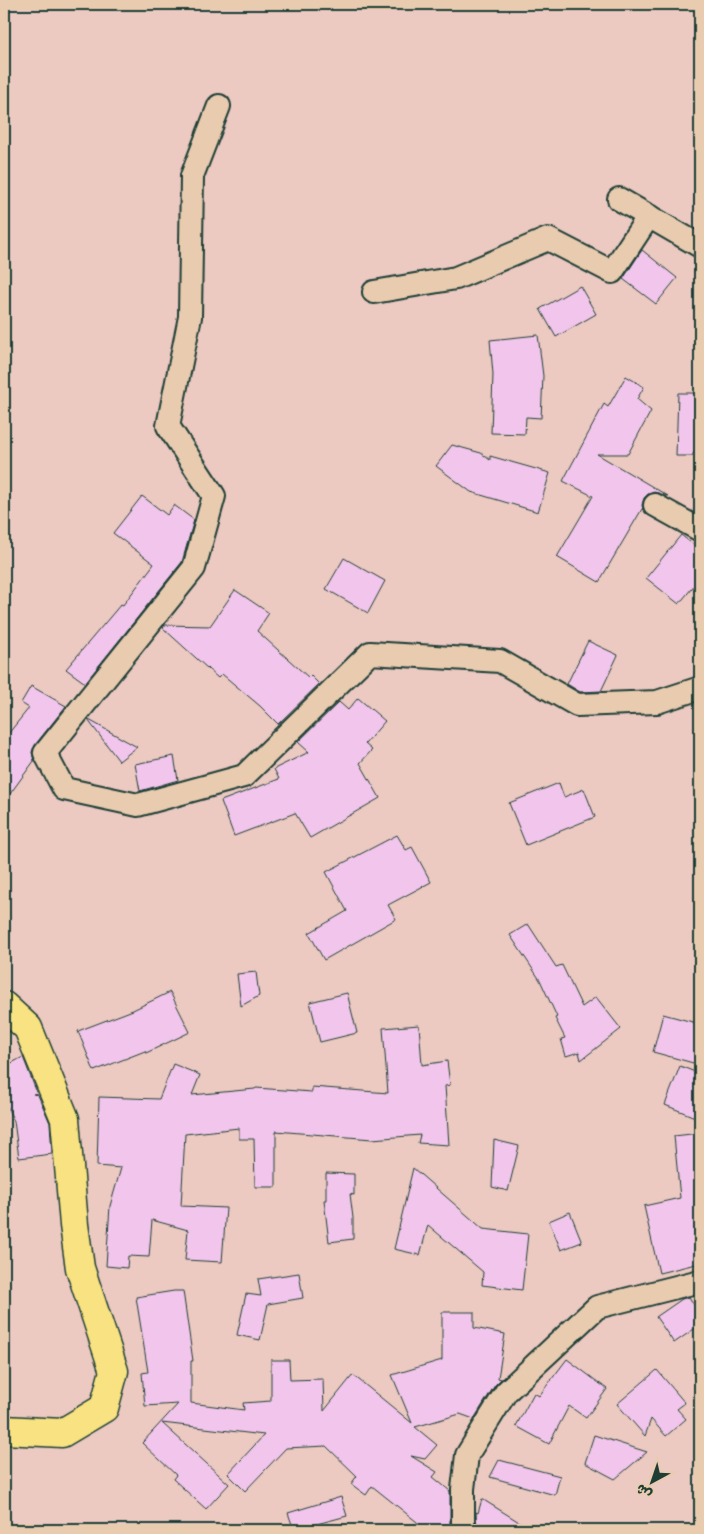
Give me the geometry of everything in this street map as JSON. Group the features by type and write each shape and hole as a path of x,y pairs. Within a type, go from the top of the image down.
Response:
{"main road":[{"path":"4,1006 28,1028 65,1119 74,1225 80,1268 114,1371 104,1408 62,1432 4,1430"}],"street":[{"path":"219,106 192,176 190,316 168,426 214,496 194,568 45,753 64,789 138,805 244,776 370,653 500,661 577,704 657,702 700,688"},
{"path":"619,199 700,246"},
{"path":"374,292 456,278 548,240 612,272 649,216"},
{"path":"655,505 700,530"},
{"path":"463,1529 463,1489 467,1455 506,1392 598,1307 700,1281"}],"building":[{"path":"642,250 677,278 656,304 623,279"},
{"path":"580,286 596,314 556,337 540,309"},
{"path":"538,335 543,376 541,418 526,417 525,434 491,433 493,374 490,340"},
{"path":"626,376 644,387 637,399 651,411 628,454 597,454 668,496 654,492 644,498 643,510 599,582 557,557 593,496 563,481 604,404 608,407"},
{"path":"678,393 700,393 700,442 692,456 676,456"},
{"path":"452,445 481,453 490,460 490,456 550,473 538,512 471,492 436,466"},
{"path":"142,496 167,515 174,505 194,520 182,562 85,683 66,669 121,604 123,605 154,564 113,533"},
{"path":"681,535 700,550 700,578 679,604 646,578"},
{"path":"344,558 385,581 368,613 326,589"},
{"path":"235,590 269,613 257,631 308,677 310,675 319,684 278,724 222,674 218,678 163,628 165,625 210,626"},
{"path":"588,641 618,655 601,691 580,692 567,684"},
{"path":"31,686 66,706 35,745 32,752 34,761 4,802 4,739 29,708 21,703"},
{"path":"358,698 385,721 365,744 372,750 360,763 380,798 310,838 295,813 234,836 221,801 279,779 274,769 309,752 298,742 339,702 348,710"},
{"path":"89,720 137,747 119,761"},
{"path":"174,756 178,780 140,791 135,764"},
{"path":"559,783 564,797 584,789 595,817 526,845 509,803"},
{"path":"397,835 406,850 412,847 431,882 388,905 396,919 324,960 309,933 347,911 326,872"},
{"path":"528,924 556,967 562,965 582,1007 596,997 621,1029 581,1060 579,1052 566,1056 561,1039 565,1038 540,980 510,935"},
{"path":"256,972 259,996 241,1006 237,974"},
{"path":"170,992 190,1032 146,1053 145,1051 94,1071 78,1031 133,1010"},
{"path":"347,993 357,1033 320,1042 310,1002"},
{"path":"663,1014 700,1024 700,1052 697,1064 653,1052"},
{"path":"419,1025 422,1065 447,1061 450,1085 445,1086 449,1145 418,1143 420,1135 372,1139 276,1131 276,1187 255,1187 254,1139 239,1139 239,1128 185,1134 181,1206 226,1208 222,1262 185,1260 188,1230 152,1220 149,1257 128,1256 127,1268 106,1266 110,1206 121,1168 97,1166 99,1097 159,1099 173,1064 200,1075 192,1095 256,1088 312,1092 312,1087 388,1093 383,1028"},
{"path":"23,1057 37,1093 33,1094 38,1095 50,1123 52,1154 19,1158 14,1121 6,1105 4,1106 4,1067"},
{"path":"680,1066 700,1074 700,1119 665,1105"},
{"path":"700,1133 700,1263 659,1273 644,1206 680,1198 674,1136"},
{"path":"494,1140 519,1146 508,1191 492,1187"},
{"path":"413,1168 483,1229 528,1234 522,1290 482,1285 483,1272 428,1225 420,1255 394,1249"},
{"path":"326,1173 354,1174 354,1195 350,1194 353,1239 329,1242 324,1200 326,1200"},
{"path":"570,1212 582,1242 561,1250 549,1221"},
{"path":"299,1273 303,1298 268,1304 260,1340 237,1335 246,1294 261,1296 258,1279"},
{"path":"183,1291 193,1361 191,1361 191,1403 244,1410 243,1403 271,1401 271,1360 289,1360 290,1380 323,1379 324,1411 353,1375 412,1423 392,1375 442,1360 442,1312 474,1312 474,1328 505,1334 498,1378 501,1379 495,1385 474,1419 460,1414 415,1427 437,1445 425,1459 411,1456 437,1472 433,1477 450,1491 450,1530 427,1530 372,1486 366,1495 351,1484 357,1476 326,1446 286,1448 245,1491 228,1474 264,1435 162,1423 229,1484 206,1509 173,1479 176,1475 142,1443 178,1404 145,1406 142,1373 148,1372 136,1297"},
{"path":"689,1297 700,1314 700,1325 674,1343 656,1317 682,1299"},
{"path":"567,1359 607,1389 586,1418 569,1406 549,1444 516,1426 534,1393 539,1396"},
{"path":"657,1370 685,1403 677,1409 686,1419 666,1436 651,1419 645,1436 617,1404"},
{"path":"594,1435 647,1452 615,1479 585,1463"},
{"path":"499,1460 560,1476 555,1495 490,1477"},
{"path":"341,1497 347,1516 294,1530 288,1513"},
{"path":"482,1499 532,1530 477,1530 476,1512 478,1513"}]}
